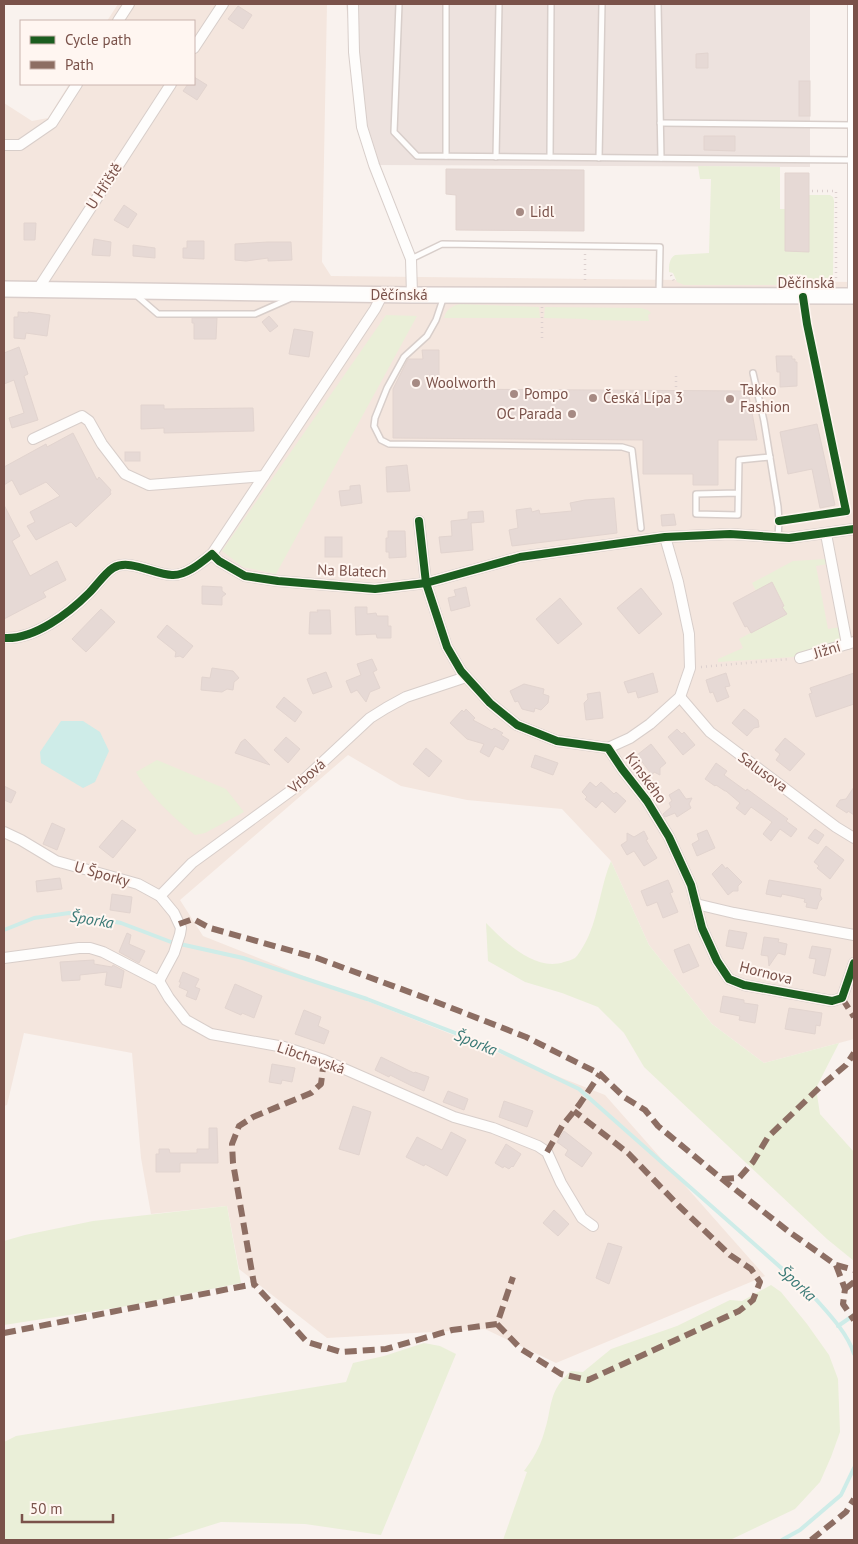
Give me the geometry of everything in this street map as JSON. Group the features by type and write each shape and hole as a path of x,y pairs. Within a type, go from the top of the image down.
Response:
{"main road":[{"name":"Děčínská","path":"4,288 382,295 854,296"}],"street":[{"path":"119,20 129,4"},
{"path":"195,46 222,4"},
{"path":"353,4 354,52 362,127 374,165 411,259 412,295"},
{"path":"853,4 854,296"},
{"path":"4,145 20,145 52,123 76,85"},
{"name":"U Hřiště","path":"38,288 170,85"},
{"path":"4,638 9,639 37,631 61,617 88,594 114,567 130,564 173,576 216,558 264,476 382,295"},
{"path":"33,439 82,416 89,421 102,444 124,474 149,485 264,476"},
{"name":"Kinského","path":"420,521 426,583 447,647 461,671 490,703 518,725 557,741 608,748 647,801 669,837 691,884 696,904"},
{"name":"Na Blatech","path":"216,558 245,576 278,581 375,589 426,583 520,558 665,538 730,534 789,538 854,529"},
{"path":"826,534 851,643"},
{"path":"608,748 630,738 650,724 680,697 690,668 688,634 678,582 665,538"},
{"name":"Jižní","path":"800,658 851,643"},
{"name":"Vrbová","path":"160,896 192,863 296,787 370,718 406,697 466,677"},
{"name":"Salusova","path":"680,697 710,732 836,827 854,838"},
{"name":"U Šporky","path":"4,832 56,861 138,884 160,896 174,913 181,928 174,953 159,980"},
{"path":"696,904 734,913 854,935"},
{"name":"Hornova","path":"696,904 702,928 717,961 729,979 744,985 832,1001 842,998 854,963"},
{"path":"4,958 90,948 103,952 159,980"},
{"name":"Libchavská","path":"159,980 169,998 186,1020 211,1034 284,1047 324,1060 454,1117 493,1128 538,1146 547,1152 561,1183 582,1218 593,1226"}],"lane":[{"path":"399,4 394,132 417,156 853,160"},
{"path":"446,4 446,156"},
{"path":"496,157 499,4"},
{"path":"550,157 551,4"},
{"path":"599,158 602,4"},
{"path":"658,4 661,158"},
{"path":"660,123 853,125"},
{"path":"411,259 442,244 660,247 659,296"},
{"path":"132,291 158,314 255,314 298,294"},
{"path":"444,295 436,320 427,336 404,357 387,388 374,418 374,426 381,440 389,444 622,448 632,450 641,528"},
{"path":"754,373 778,507 778,537"},
{"path":"738,493 696,494 696,514 738,515 739,460 770,456"}],"path":[{"path":"812,191 836,191 836,280 832,286"},
{"path":"671,275 675,284 682,287"},
{"path":"676,376 676,390"},
{"path":"836,512 846,511 844,501"},
{"path":"690,668 800,658"}],"shaded area":[{"path":"118,4 327,4 322,262 331,276 854,282 854,1039 764,1063 712,1024 649,945 611,861 562,809 467,800 401,786 348,755 180,900 203,936 605,1095 765,1276 556,1363 485,1329 327,1338 239,1269 227,1206 151,1214 141,1158 132,1053 24,1033 7,1105 4,1106 4,103 32,121 48,118 68,85 195,85 195,20 108,20"},
{"path":"346,4 810,4 810,167 374,165 361,122"}],"green space":[{"path":"698,166 780,167 780,209 785,209 785,251 809,251 809,195 830,195 833,197 833,277 830,281 822,285 684,285 677,282 673,273 669,272 670,262 675,255 709,253 711,179 700,179"},
{"path":"460,304 539,307 540,318 444,318 450,308"},
{"path":"545,307 641,308 651,313 648,315 649,321 544,318"},
{"path":"386,315 417,316 276,574 243,567 222,551"},
{"path":"826,559 827,564 816,566 828,629 840,627 840,641 794,657 718,662 718,659 743,648 739,639 786,614 782,607 784,605 772,582 756,591 752,583 793,561"},
{"path":"157,760 226,789 244,812 205,833 195,835 155,798 136,772"},
{"path":"611,861 649,945 712,1024 764,1063 839,1043 816,1088 820,1114 854,1152 854,1261 827,1239 644,1067 624,1033 598,1007 562,993 525,982 488,961 486,923 511,946 542,963 553,964 575,958 589,935"},
{"path":"227,1206 241,1283 127,1306 4,1325 4,1241 93,1221"},
{"path":"771,1285 781,1292 807,1324 829,1355 838,1379 840,1432 820,1482 795,1509 730,1540 503,1540 527,1472 524,1471 536,1453 547,1424 554,1393 571,1371 583,1372 611,1349 677,1326 730,1300 742,1301"},
{"path":"424,1343 440,1346 456,1354 381,1535 305,1524 221,1522 164,1540 4,1540 4,1442 16,1436 346,1382 353,1363 384,1356"}],"water":[{"path":"61,721 83,721 100,732 109,751 95,782 83,788 41,763 40,752"}],"building":[{"path":"238,6 252,15 243,29 228,19"},
{"path":"708,53 708,68 696,68 696,54"},
{"path":"195,78 207,85 197,100 183,91 187,85 195,85"},
{"path":"799,81 810,81 810,116 799,116"},
{"path":"704,136 735,136 735,151 704,150"},
{"name":"Lidl","path":"446,169 584,170 584,231 456,230 456,195 446,194"},
{"path":"785,173 809,173 809,252 785,251"},
{"path":"124,205 137,214 128,228 114,220"},
{"path":"24,223 36,223 35,240 24,240"},
{"path":"94,239 111,242 110,256 92,255"},
{"path":"187,241 204,241 204,259 183,258 183,248 187,248"},
{"path":"291,242 292,260 268,261 268,258 246,261 235,260 235,244"},
{"path":"133,245 155,248 155,258 133,256"},
{"path":"18,312 50,315 47,336 26,333 25,339 14,338 14,317 18,317"},
{"path":"269,316 278,326 270,332 262,322"},
{"path":"192,318 217,318 216,339 194,339 194,323 192,323"},
{"path":"294,329 313,332 309,357 289,354"},
{"path":"19,347 28,374 24,376 38,420 12,428 9,418 24,413 14,380 4,384 4,353"},
{"name":"OC Parada","path":"422,350 439,350 439,389 748,391 757,440 718,440 718,485 693,485 693,474 643,474 643,440 393,438 393,389 408,359 423,359"},
{"path":"776,356 792,356 792,359 795,359 795,362 797,362 797,386 780,387 780,372 777,372"},
{"path":"141,405 164,405 164,409 253,408 254,431 164,433 164,428 141,429"},
{"path":"817,424 835,505 820,508 812,469 788,474 780,432"},
{"path":"73,433 97,480 99,477 111,490 111,494 76,527 71,522 36,540 27,526 35,522 30,512 60,496 46,482 20,495 12,480 4,485 4,467 46,444 47,447"},
{"path":"125,452 140,452 140,461 125,461"},
{"path":"407,465 410,491 387,492 386,467"},
{"path":"360,485 362,503 341,506 339,491 350,490 350,486"},
{"path":"614,498 617,533 512,546 509,530 518,528 516,510 531,508 532,512 539,510 540,514 572,511 570,503"},
{"path":"4,505 20,536 12,541 30,576 57,561 66,580 43,592 46,597 4,619"},
{"path":"483,511 484,522 471,523 473,550 441,553 439,537 452,536 451,521 468,519 468,512"},
{"path":"674,514 676,525 662,526 661,515"},
{"path":"388,531 405,531 406,557 389,558 389,552 386,552"},
{"path":"325,537 342,537 342,557 325,557"},
{"path":"772,582 784,606 782,607 787,614 751,633 747,626 745,627 733,603"},
{"path":"202,586 222,587 222,591 226,594 222,597 222,605 202,604"},
{"path":"466,587 470,606 451,611 448,598 456,596 454,590"},
{"path":"641,588 662,614 639,634 617,608"},
{"path":"560,598 582,624 558,644 536,619"},
{"path":"355,607 367,607 367,614 376,613 377,616 388,616 388,626 391,626 391,638 377,638 376,634 356,635"},
{"path":"101,609 115,622 86,652 72,639"},
{"path":"317,610 330,610 331,634 309,634 310,612 318,612"},
{"path":"167,625 193,646 183,658 180,656 175,657 176,652 157,637"},
{"path":"372,659 377,670 373,672 380,688 370,692 366,702 357,690 351,693 346,681 361,675 357,664"},
{"path":"212,668 233,671 239,678 234,682 233,690 227,689 222,692 201,690 202,677 210,678"},
{"path":"326,672 332,687 313,694 307,679"},
{"path":"653,673 658,692 638,698 636,691 628,693 624,682"},
{"path":"726,673 730,686 725,687 729,697 717,702 713,692 710,693 706,680"},
{"path":"854,673 854,704 816,717 809,694 812,693 810,688"},
{"path":"524,684 544,689 543,694 549,696 548,703 541,710 535,708 534,712 522,709 518,701 515,702 510,691"},
{"path":"600,692 603,718 586,720 584,703 588,699 587,694"},
{"path":"284,697 302,712 295,722 276,707"},
{"path":"466,709 475,718 473,720 492,730 494,728 503,733 501,735 509,740 503,750 495,746 489,757 480,752 484,744 467,739 450,723 462,710 464,712"},
{"path":"744,709 758,720 759,727 754,728 747,736 732,723"},
{"path":"677,729 682,734 684,732 695,745 683,755 668,737"},
{"path":"286,737 300,749 288,763 274,750"},
{"path":"785,738 805,754 790,771 776,760 780,754 775,750"},
{"path":"245,739 270,765 235,753 241,742"},
{"path":"651,744 666,763 660,768 660,775 654,772 652,775 637,755"},
{"path":"426,748 442,761 429,777 413,764"},
{"path":"535,755 558,763 553,775 531,767"},
{"path":"716,763 727,771 724,775 788,819 786,821 797,829 791,837 780,829 771,841 763,834 772,822 751,807 745,815 736,808 740,803 726,791 705,779"},
{"path":"590,782 596,787 601,782 614,794 616,792 626,801 615,813 602,801 596,808 585,799 587,797 582,792"},
{"path":"4,786 16,792 11,803 4,800"},
{"path":"854,787 854,815 836,806 840,800 846,799"},
{"path":"679,789 686,799 692,798 689,804 691,808 677,817 675,813 665,817 663,814 671,807 669,803 672,801 669,795"},
{"path":"122,820 136,830 113,858 99,847"},
{"path":"52,823 65,829 57,850 43,844"},
{"path":"815,829 824,835 818,844 808,838"},
{"path":"707,830 715,848 697,856 692,844 699,840 697,834"},
{"path":"644,831 648,839 646,840 657,858 644,866 634,851 627,855 621,845 627,841 627,833 634,837"},
{"path":"826,846 844,860 830,879 817,868 819,866 814,862"},
{"path":"722,864 742,882 738,886 738,891 733,891 728,895 712,874"},
{"path":"60,878 62,889 37,892 36,881"},
{"path":"668,880 673,892 670,893 678,912 663,918 657,902 647,906 641,891"},
{"path":"769,880 821,889 820,895 822,899 817,909 806,907 805,899 782,894 781,897 766,894"},
{"path":"112,894 132,897 130,913 110,910"},
{"path":"729,930 747,933 743,949 726,946"},
{"path":"127,933 131,935 129,944 145,951 139,963 119,952"},
{"path":"764,937 779,939 778,942 787,944 785,955 778,953 769,966 768,956 761,955"},
{"path":"689,944 699,966 683,973 674,950"},
{"path":"812,946 831,949 825,976 813,973 816,959 809,958"},
{"path":"94,960 94,964 112,967 113,965 124,971 121,988 105,985 107,972 80,975 80,980 62,981 60,962"},
{"path":"183,972 199,979 195,987 200,989 196,1000 186,996 188,991 179,987"},
{"path":"235,984 262,996 254,1018 225,1008"},
{"path":"723,996 744,1000 744,1003 758,1005 755,1023 739,1020 740,1016 720,1012"},
{"path":"789,1008 822,1013 820,1026 816,1025 815,1034 785,1029"},
{"path":"304,1010 321,1017 318,1026 329,1031 324,1044 295,1034"},
{"path":"381,1057 414,1073 429,1077 424,1091 375,1070"},
{"path":"272,1064 295,1068 292,1082 282,1080 281,1084 269,1082"},
{"path":"448,1091 468,1099 464,1110 443,1102"},
{"path":"504,1101 533,1111 527,1127 499,1117"},
{"path":"353,1106 371,1112 359,1155 339,1149"},
{"path":"209,1128 217,1128 218,1163 180,1163 180,1172 156,1172 156,1154 159,1154 159,1149 169,1149 170,1153 197,1153 197,1149 209,1149"},
{"path":"564,1131 592,1153 582,1167 565,1155 568,1150 557,1142"},
{"path":"451,1132 466,1140 447,1176 425,1164 424,1166 406,1157 417,1137 442,1150"},
{"path":"506,1144 521,1154 513,1167 509,1169 495,1163"},
{"path":"554,1210 569,1224 558,1236 543,1223"},
{"path":"608,1243 622,1247 609,1284 596,1278"}],"waterway":[{"name":"Šporka","path":"4,930 34,918 69,913 121,923 171,942 243,958 367,999 494,1048 579,1089 813,1296 842,1330 854,1354"},
{"path":"838,1326 854,1315"},
{"name":"Šporka","path":"782,1540 800,1530 841,1495 854,1468"}],"marked path":[{"path":"179,924 193,919 210,928 317,958 526,1037 600,1074 624,1097 645,1110 658,1126 722,1179 788,1231 836,1265 845,1289 843,1304 854,1320"},
{"path":"842,998 854,1017"},
{"path":"722,1179 739,1178 753,1162 768,1137 821,1086 846,1065 854,1053"},
{"path":"324,1060 321,1084 311,1093 253,1117 239,1126 232,1144 233,1163 254,1284 307,1342 341,1352 386,1349 452,1330 497,1324 513,1277"},
{"path":"547,1152 562,1126 600,1074"},
{"path":"497,1324 521,1349 561,1374 588,1380 739,1311 753,1300 760,1282 751,1269 730,1255 628,1153 574,1111"},
{"path":"836,1265 854,1270"},
{"path":"845,1289 854,1282"},
{"path":"4,1333 254,1284"},
{"path":"811,1540 846,1512 854,1499"}],"cycle path":[{"path":"779,521 846,511 803,297"},
{"path":"419,521 426,583 447,647 461,671 490,703 517,725 557,741 608,748 647,801 669,837 691,885 702,928 717,961 729,979 744,985 832,1001 842,998 854,963"},
{"path":"4,638 27,635 50,624 81,601 110,570 119,565 134,566 177,575 193,568 212,554 219,561 245,576 278,581 375,589 426,583 520,557 665,537 730,534 789,538 854,529"}],"place":[{"name":"Lidl","path":"520,212"},
{"name":"Woolworth","path":"416,383"},
{"name":"Pompo","path":"514,394"},
{"name":"Česká Lípa 3","path":"593,398"},
{"name":"Takko Fashion","path":"730,399"},
{"name":"OC Parada","path":"572,414"}]}
